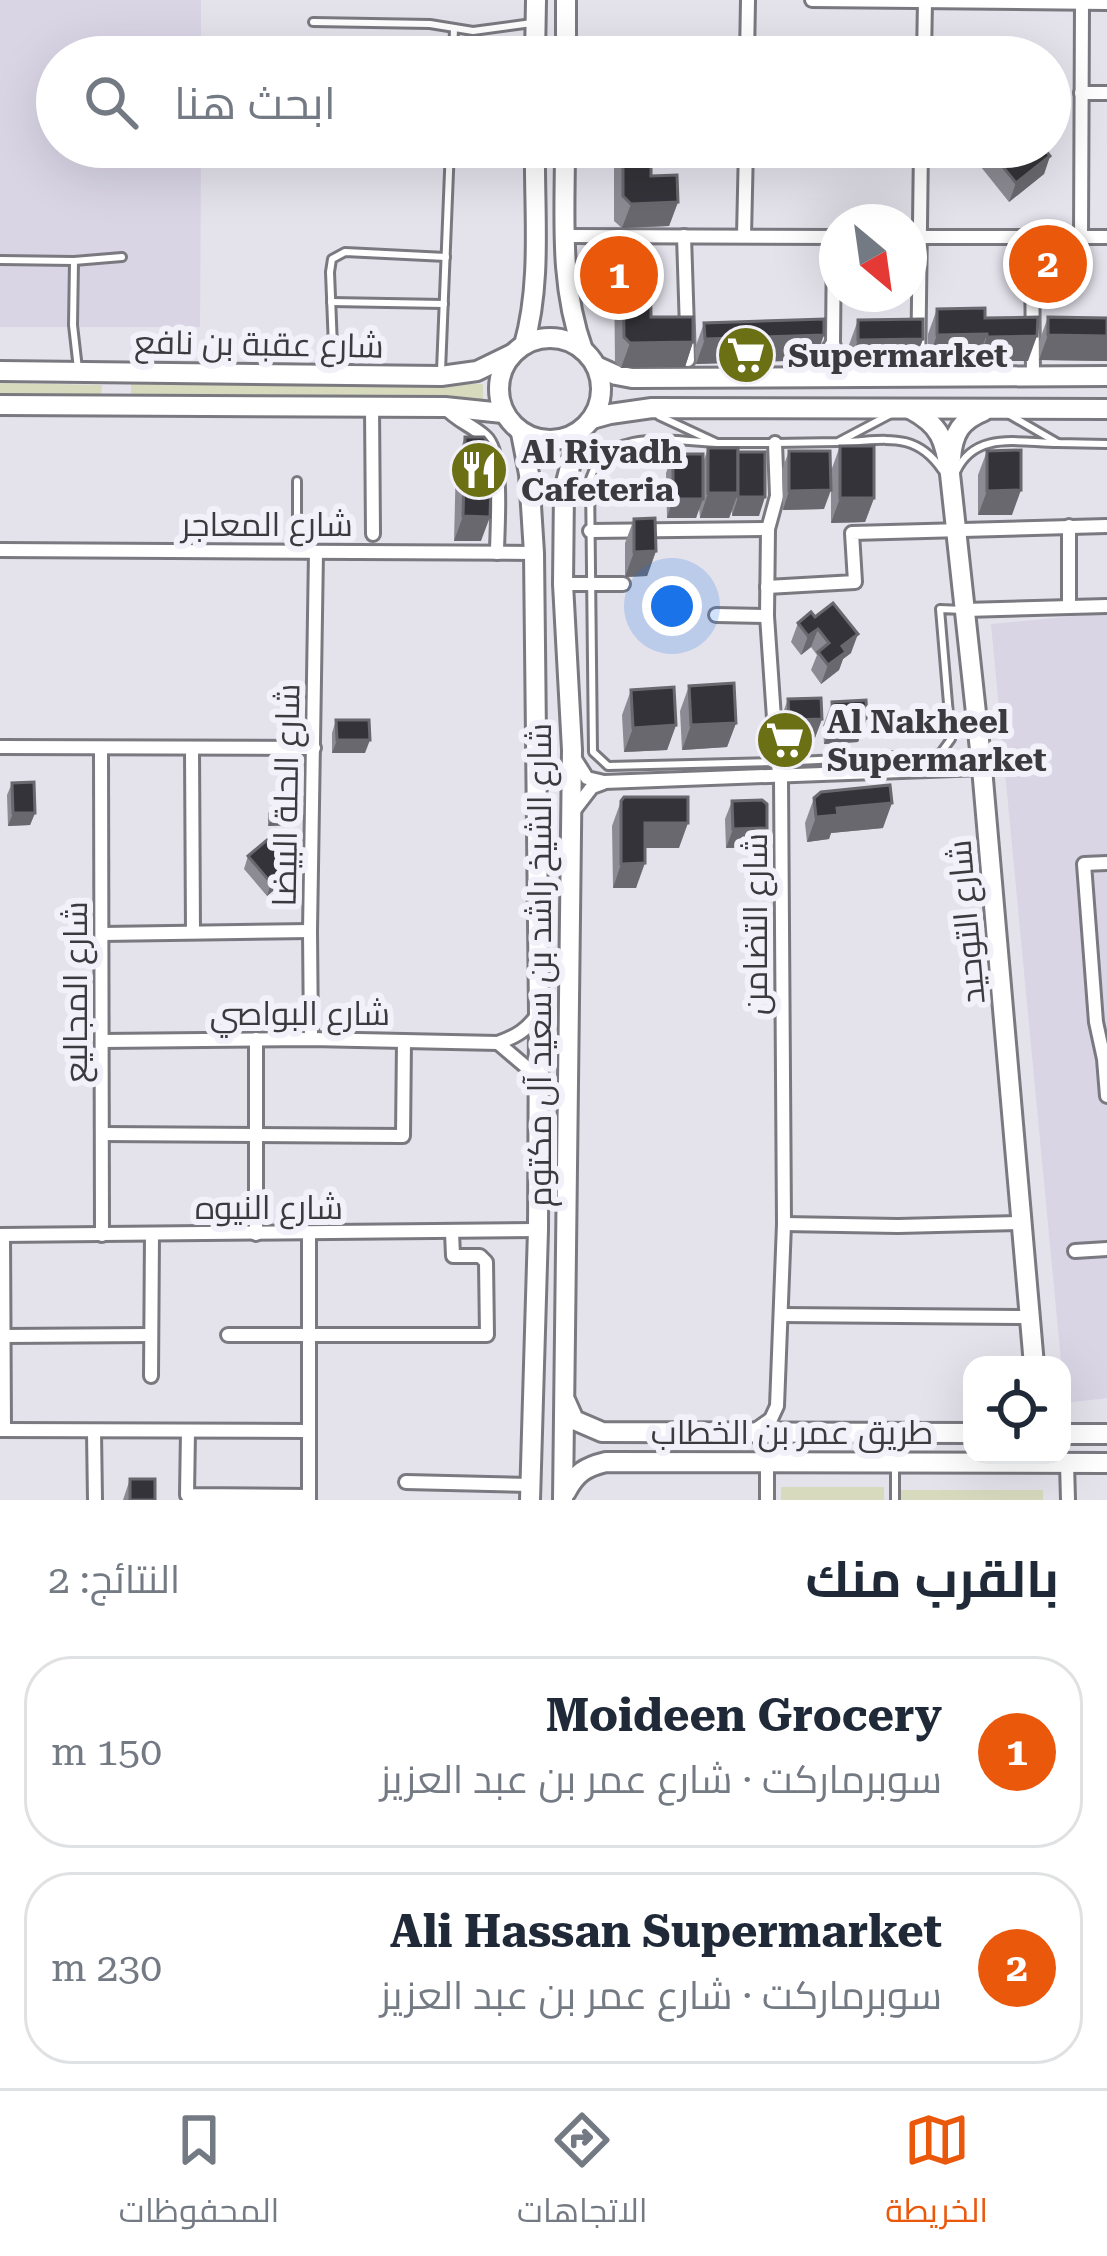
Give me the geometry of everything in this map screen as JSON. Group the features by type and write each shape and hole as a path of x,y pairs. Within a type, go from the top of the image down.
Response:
{"street":[{"path":"536,0 536,36"},
{"path":"566,0 566,36"},
{"path":"747,36 748,0"},
{"path":"812,0 1107,3"},
{"path":"925,36 926,1"},
{"path":"1081,237 1082,3"},
{"path":"1082,93 1107,93"},
{"path":"535,168 530,322 500,376 499,401 521,433 535,439 565,439 585,425 644,409 1107,410"},
{"path":"565,168 569,307 602,393 585,425"},
{"path":"744,236 746,168"},
{"path":"917,204 919,168"},
{"path":"565,236 819,237"},
{"path":"684,236 688,360"},
{"path":"927,237 1107,237"},
{"path":"1032,237 1033,376"},
{"path":"833,312 832,343 837,358 859,377"},
{"path":"916,312 918,376"},
{"path":"518,349 548,338 573,343 616,375 632,378 1107,376"},
{"path":"797,377 818,364 832,343"},
{"name":"شارع عقبة بن نافع","path":"0,370 441,376 477,371 518,349"},
{"name":"شارع عقبة بن نافع","path":"0,405 445,406 503,413"},
{"path":"445,406 494,449 497,553"},
{"path":"372,407 373,534"},
{"name":"شارع التوحيد","path":"950,479 958,428 970,417 995,409"},
{"name":"شارع التوحيد","path":"905,410 928,418 939,430 950,479 982,768 1033,1356"},
{"name":"شارع الشيخ راشد بن سعيد آل مكتوم","path":"563,1498 572,812 564,490 585,425"},
{"name":"شارع الشيخ راشد بن سعيد آل مكتوم","path":"521,433 534,554 539,1013 530,1492"},
{"name":"شارع التضامن","path":"775,443 776,507 768,529 767,616 781,778 784,1224 777,1406"},
{"path":"1069,526 1069,605"},
{"path":"767,587 855,582 852,533 1107,526"},
{"path":"590,531 768,529"},
{"name":"شارع المعاجر","path":"0,550 534,554"},
{"name":"شارع الحلة البيضا","path":"311,1040 316,552"},
{"path":"563,584 623,584"},
{"path":"964,610 1107,606"},
{"path":"716,616 767,616"},
{"path":"0,747 314,748"},
{"name":"شارع المجاليع","path":"101,749 102,1235"},
{"path":"192,749 193,932"},
{"path":"572,750 587,778 604,782 982,768"},
{"path":"572,812 592,787 604,782"},
{"path":"1107,863 1084,864 1096,1022 1106,1059 1107,1096"},
{"path":"101,934 310,931"},
{"path":"1091,960 1107,958"},
{"path":"539,1013 528,1029 498,1043 539,1077"},
{"path":"256,1040 256,1234"},
{"name":"شارع البواصي","path":"101,1041 498,1043"},
{"path":"102,1135 403,1136 404,1041"},
{"path":"538,1150 546,1142 560,1149 567,1318"},
{"path":"784,1224 1023,1223"},
{"name":"شارع النيوه","path":"2,1235 538,1230"},
{"path":"228,1335 487,1335 486,1262 480,1256 452,1256 452,1232"},
{"path":"188,1431 187,1495 309,1498 309,1233"},
{"path":"152,1234 152,1376"},
{"path":"2,1235 2,1430 308,1431"},
{"path":"1075,1251 1107,1249"},
{"path":"782,1315 1031,1318"},
{"path":"4,1336 151,1334"},
{"name":"طريق عمر بن الخطاب","path":"563,1395 574,1420 602,1432 963,1433"},
{"path":"751,1433 771,1418 777,1406 796,1433"},
{"path":"94,1432 94,1500"},
{"path":"1071,1432 1107,1434"},
{"path":"861,1462 850,1449 865,1433"},
{"name":"طريق عمر بن الخطاب","path":"563,1498 575,1475 606,1462 963,1462"},
{"path":"766,1462 766,1500"},
{"name":"طريق عمر بن الخطاب","path":"1071,1462 1107,1463"},
{"path":"1067,1464 1068,1500"},
{"path":"406,1482 530,1492"}],"lane":[{"path":"313,22 489,30 536,22"},
{"path":"454,29 454,36"},
{"path":"441,376 449,168"},
{"path":"334,376 332,259 345,252 446,257"},
{"path":"0,260 122,257"},
{"path":"74,261 73,325 79,372"},
{"path":"332,302 444,304"},
{"path":"644,409 717,443"},
{"path":"995,409 1058,443"},
{"path":"838,442 905,410"},
{"path":"964,610 940,609 952,739 940,754 608,766 593,752 590,479 595,463 608,450 653,440 913,442 926,449 950,479 970,449 985,443 1107,444"},
{"path":"296,481 297,551"},
{"path":"895,1462 895,1500"}],"shaded area":[{"path":"0,0 201,0 201,36 36,36 36,168 201,168 200,327 0,327"},
{"path":"1107,613 1107,1398 1071,1402 1071,1356 1061,1356 991,624"}],"green space":[{"path":"0,383 102,385 101,396 0,396"},
{"path":"131,383 483,384 483,403 461,398 131,398"},
{"path":"781,1487 884,1487 884,1500 781,1500"},
{"path":"901,1490 1043,1490 1043,1500 901,1500"}],"building":[{"path":"623,168 651,168 651,176 677,175 678,202 631,204 623,196"},
{"path":"1004,168 1035,168 1016,183"},
{"path":"650,244 651,317 693,317 693,342 630,343 624,337 623,245"},
{"path":"1045,251 1056,251 1056,264 1045,264"},
{"path":"985,308 985,318 1038,317 1037,336 937,335 937,309"},
{"path":"1048,317 1107,318 1107,336 1048,335"},
{"path":"824,319 824,335 705,339 704,323"},
{"path":"923,319 923,339 858,340 858,320"},
{"path":"465,437 484,437 492,447 490,517 463,516"},
{"path":"840,446 874,446 874,498 840,498"},
{"path":"708,448 738,448 738,493 708,493"},
{"path":"1021,450 1021,490 987,491 987,451"},
{"path":"789,451 830,451 831,490 789,491"},
{"path":"738,452 765,452 765,497 738,497"},
{"path":"673,454 703,454 703,499 673,499"},
{"path":"655,518 656,551 634,552 634,519"},
{"path":"833,603 858,634 842,646 846,652 828,665 818,652 829,643 818,629 808,636 798,623"},
{"path":"734,683 736,723 691,725 689,686"},
{"path":"674,687 676,725 633,728 631,690"},
{"path":"821,698 822,719 789,720 788,699"},
{"path":"866,700 867,718 833,719 832,702"},
{"path":"336,720 369,720 370,740 337,740"},
{"path":"34,782 35,813 13,813 12,783"},
{"path":"890,785 892,803 837,808 838,815 816,817 814,798 821,792"},
{"path":"624,797 688,797 688,823 645,823 645,863 621,864"},
{"path":"299,800 299,813 273,814 273,801"},
{"path":"732,801 767,804 767,828 733,829"},
{"path":"267,840 290,867 271,883 248,856"},
{"path":"130,1479 155,1479 155,1500 130,1500"}],"place":[{"name":"Ali Hassan Supermarket","path":"1048,264"},
{"name":"Moideen Grocery","path":"619,275"},
{"name":"Supermarket","path":"746,355"},
{"name":"Al Riyadh Cafeteria","path":"479,470"},
{"name":"Al Nakheel Supermarket","path":"785,740"}]}
